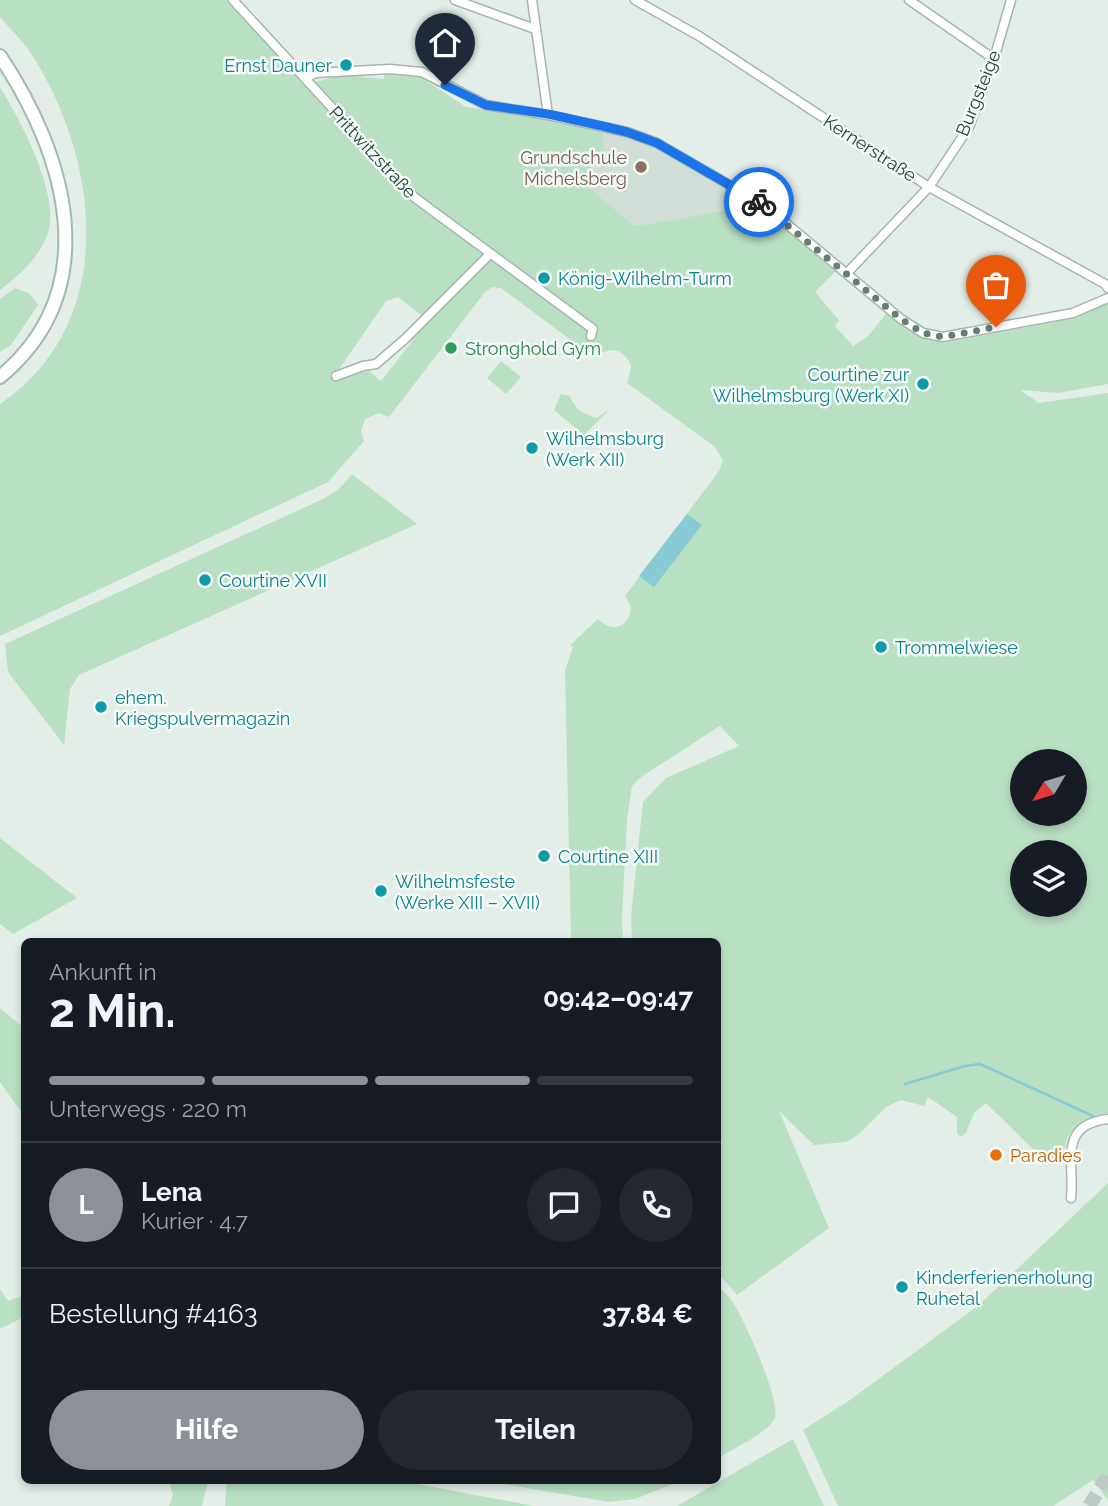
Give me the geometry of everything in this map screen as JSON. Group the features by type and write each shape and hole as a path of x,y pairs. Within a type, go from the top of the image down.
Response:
{"main road":[{"path":"0,56 30,106 50,151 62,196 66,241 61,280 50,314 29,348 0,377"}],"street":[{"name":"Prittwitzstraße","path":"233,0 414,197 593,329 591,336"},
{"path":"455,0 535,29"},
{"path":"532,0 548,114"},
{"name":"Kernerstraße","path":"635,0 699,36 929,187 1108,288"},
{"path":"909,0 994,59"},
{"name":"Burgsteige","path":"847,273 929,187 969,127 1012,0"},
{"path":"304,78 316,73 390,69 422,72 486,105 548,114 627,132 657,143 764,205 923,333 943,337 1073,313 1108,299"},
{"path":"336,376 376,364 405,339 490,254"},
{"path":"1071,1198 1070,1154 1073,1138 1089,1124 1108,1119"}],"shaded area":[{"name":"Grundschule Michelsberg","path":"602,130 648,143 758,205 633,226 579,179 605,151"}],"green space":[{"path":"0,0 227,0 288,60 299,79 414,201 491,249 415,193 315,82 358,71 362,77 384,79 384,71 416,74 466,107 550,119 602,130 605,151 580,180 634,226 758,205 801,238 836,271 815,292 839,320 835,326 853,346 868,336 886,314 905,329 944,343 1075,318 1108,301 1108,384 1058,393 1020,390 1039,403 1108,393 1108,1113 1081,1123 1067,1137 1062,1154 1044,1160 986,1103 974,1113 966,1133 961,1137 957,1133 957,1117 928,1097 924,1106 901,1100 886,1107 858,1135 846,1142 814,1145 779,1111 829,1228 737,1295 721,1276 721,938 632,938 631,916 643,802 666,778 739,746 720,726 641,777 632,786 627,820 623,938 571,938 565,670 573,647 570,645 598,619 603,624 614,627 624,624 631,607 625,596 719,471 723,461 715,447 627,383 631,367 625,356 611,350 595,358 501,288 492,287 485,292 389,417 379,413 365,419 361,432 364,441 328,482 0,636 0,404 39,370 66,329 81,284 86,236 83,187 71,138 52,92 28,49 0,17","holes":["398,297 428,321 381,381 369,371 355,374 340,368 386,301"]},
{"path":"0,87 36,158 49,199 50,217 48,233 40,250 22,272 0,290"},
{"path":"15,288 29,293 38,305 11,345 0,352 0,299"},
{"path":"501,361 521,377 506,394 487,378"},
{"path":"561,394 570,396 580,410 596,418 609,410 584,435 554,410"},
{"path":"352,474 417,524 79,675 70,689 64,745 8,672 5,644 321,500 338,490"},
{"path":"0,838 77,898 13,934 0,924"},
{"path":"0,1008 21,1026 21,1112 0,1082"},
{"path":"1108,1183 1108,1500 1093,1480 1053,1506 838,1506 803,1430 850,1400 979,1305"},
{"path":"721,1288 745,1324 767,1378 775,1409 775,1418 771,1423 721,1456"},
{"path":"0,1289 8,1301 21,1296 21,1318 0,1329"},
{"path":"793,1439 824,1506 677,1506 715,1484 721,1484 721,1481"},
{"path":"170,1484 207,1484 202,1506 169,1506 173,1495"},
{"path":"227,1484 417,1484 534,1506 225,1506"},
{"path":"504,1484 673,1484 635,1499 609,1502"}],"water":[{"path":"687,514 702,525 654,587 639,576"}],"waterway":[{"path":"905,1084 980,1064 1093,1116"}],"tunnel":[{"path":"1089,1506 1108,1476"}],"way so far":[{"path":"759,202 901,319 923,333 943,337 996,327"}],"place":[{"name":"Ernst Dauner","path":"346,65"},
{"name":"Grundschule Michelsberg","path":"641,167"},
{"name":"König-Wilhelm-Turm","path":"544,278"},
{"name":"Stronghold Gym","path":"451,348"},
{"name":"Courtine zur Wilhelmsburg (Werk XI)","path":"923,384"},
{"name":"Wilhelmsburg (Werk XII)","path":"532,448"},
{"name":"Courtine XVII","path":"205,580"},
{"name":"Trommelwiese","path":"881,647"},
{"name":"ehem. Kriegspulvermagazin","path":"101,707"},
{"name":"Courtine XIII","path":"544,856"},
{"name":"Wilhelmsfeste (Werke XIII – XVII)","path":"381,891"},
{"name":"Paradies","path":"996,1155"},
{"name":"Kinderferienerholung Ruhetal","path":"902,1287"}],"route":[{"path":"445,85 486,105 548,114 602,126 657,143 759,202"}]}
